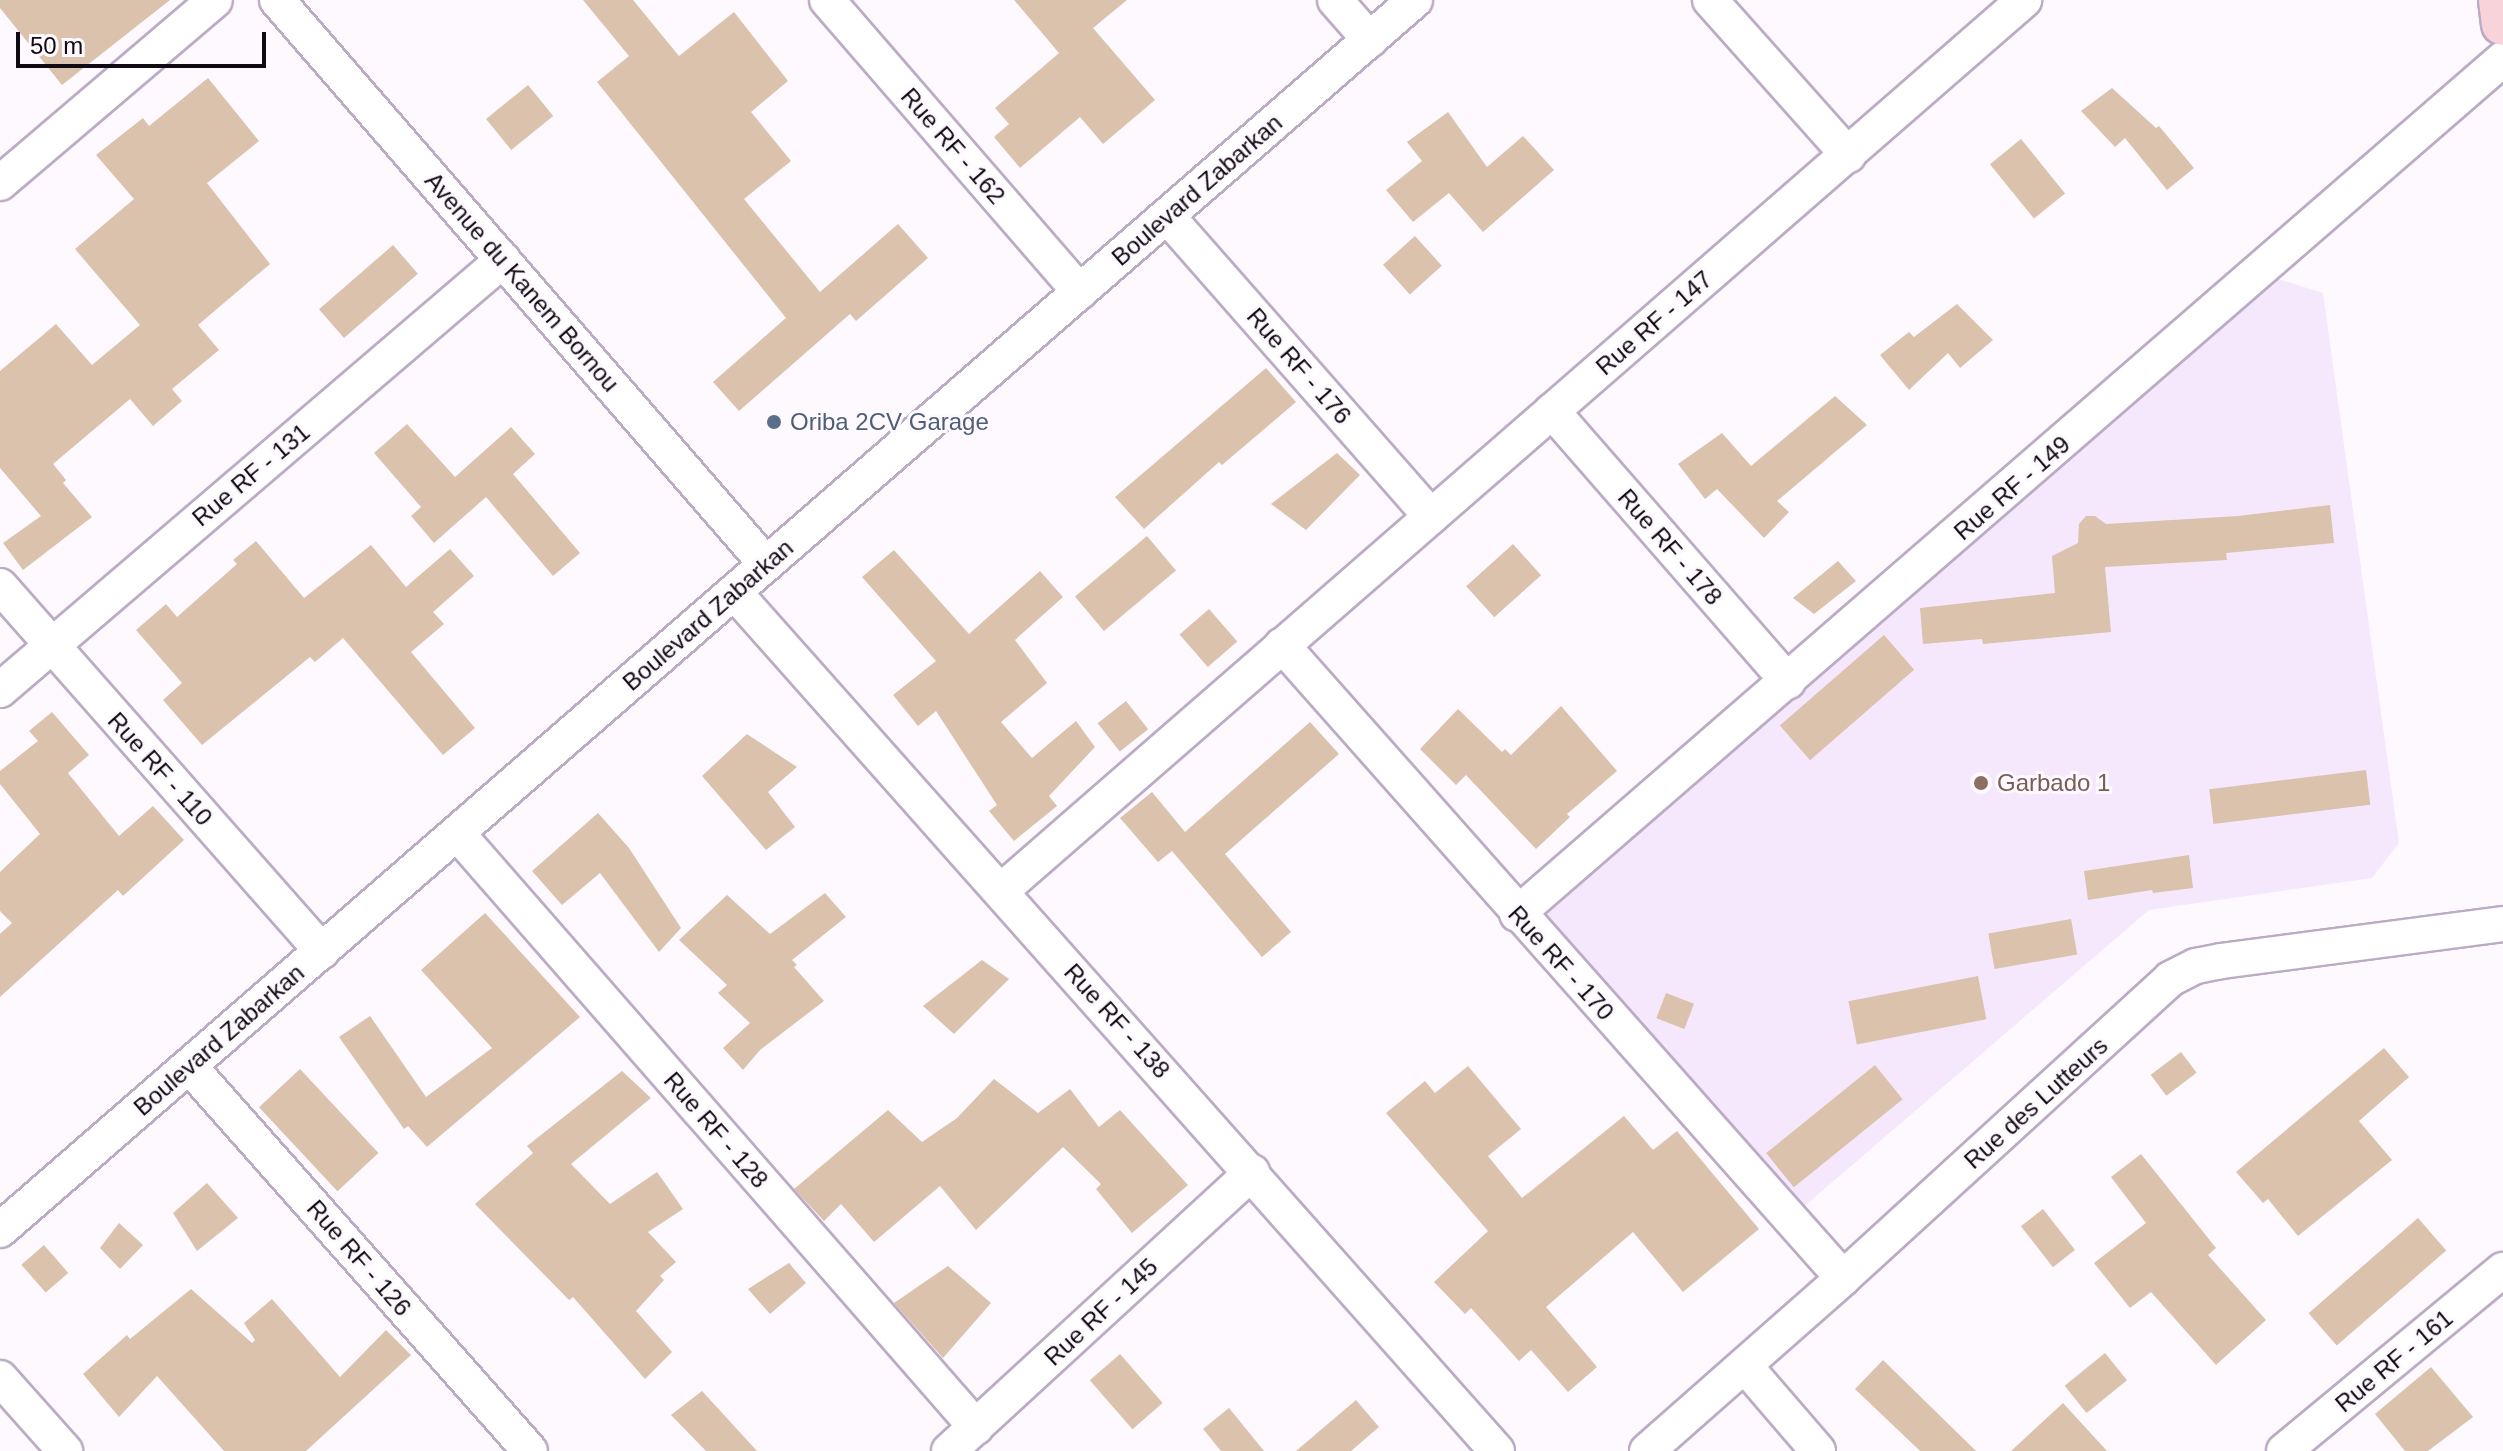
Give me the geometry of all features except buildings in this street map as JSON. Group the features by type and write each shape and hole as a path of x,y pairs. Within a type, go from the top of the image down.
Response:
{"main road":[{"path":"2500,0 2503,24"}],"street":[{"path":"0,183 215,0"},
{"name":"Avenue du Kanem Bornou","path":"277,0 766,564"},
{"name":"Rue RF - 162","path":"827,0 1080,292"},
{"path":"1335,0 1370,40"},
{"name":"Boulevard Zabarkan","path":"0,1230 1415,0"},
{"path":"1710,0 1848,155"},
{"name":"Rue RF - 147","path":"1001,891 2024,0"},
{"name":"Rue RF - 149","path":"1517,914 2503,59"},
{"name":"Rue RF - 176","path":"1167,216 1431,516"},
{"name":"Rue RF - 131","path":"0,690 503,260"},
{"name":"Rue RF - 178","path":"1552,411 1788,682"},
{"name":"Rue RF - 110","path":"0,586 322,951"},
{"name":"Rue RF - 138","path":"734,592 1497,1451"},
{"name":"Rue RF - 170","path":"1282,645 1517,914 1843,1278"},
{"name":"Rue RF - 128","path":"457,833 976,1427"},
{"name":"Rue des Lutteurs","path":"1647,1451 1843,1278 2170,979 2196,966 2503,924"},
{"name":"Rue RF - 126","path":"189,1066 530,1451"},
{"name":"Rue RF - 145","path":"949,1451 1252,1172"},
{"name":"Rue RF - 161","path":"2284,1451 2503,1270"},
{"path":"1745,1366 1818,1451"},
{"path":"0,1378 65,1451"}],"shaded area":[{"path":"2272,277 2323,293 2399,843 2372,878 2149,910 1801,1209 1537,914"}],"place":[{"name":"Oriba 2CV Garage","path":"774,422"},
{"name":"Garbado 1","path":"1981,783"}]}
